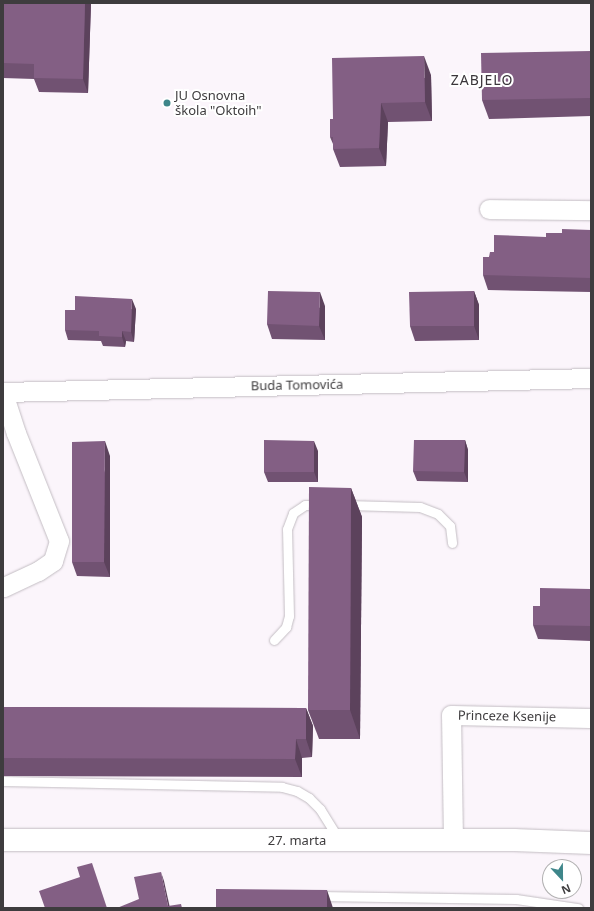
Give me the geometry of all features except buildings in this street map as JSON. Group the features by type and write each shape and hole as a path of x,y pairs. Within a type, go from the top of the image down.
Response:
{"street":[{"path":"489,209 591,210"},
{"name":"Buda Tomovića","path":"3,392 591,378"},
{"path":"3,392 16,433 59,541 53,561 38,572 3,587"},
{"name":"Princeze Ksenije","path":"454,840 451,715 591,718"},
{"name":"27. marta","path":"3,840 454,840 591,843"}],"lane":[{"path":"274,640 286,627 289,616 287,529 293,513 305,505 420,507 438,514 450,526 452,543"},
{"path":"3,782 282,787 297,791 310,798 320,809 340,840"},
{"path":"309,896 516,900 578,908"}],"place":[{"name":"JU Osnovna škola \"Oktoih\"","path":"167,103"}],"district":[{"name":"ZABJELO","path":"482,80"}]}
